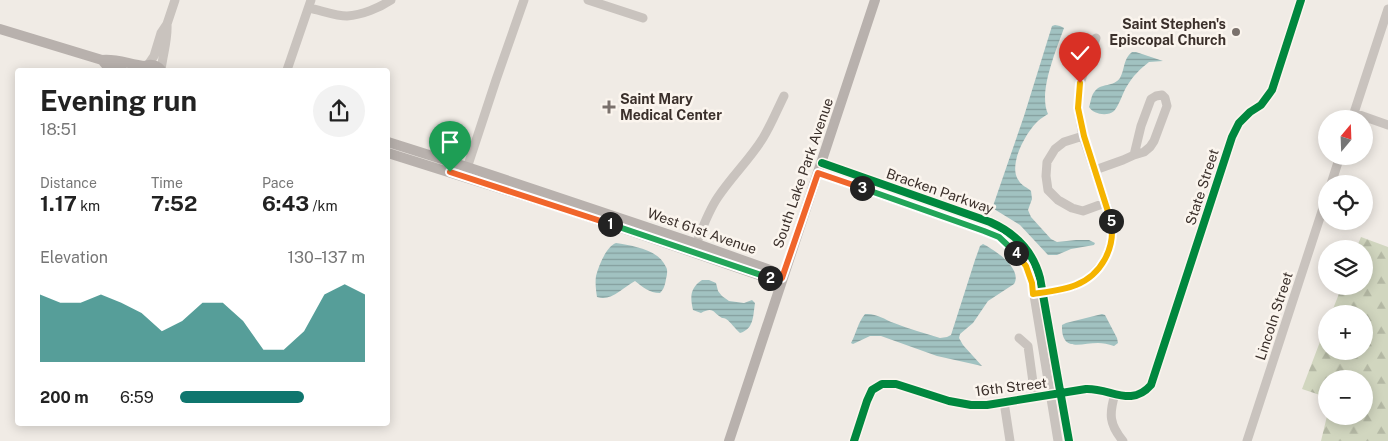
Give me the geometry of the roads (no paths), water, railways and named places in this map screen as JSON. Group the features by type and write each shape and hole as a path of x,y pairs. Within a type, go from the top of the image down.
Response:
{"main road":[{"name":"South Lake Park Avenue","path":"729,441 875,0"},
{"path":"0,29 102,60 109,59 144,67 155,66 158,68"},
{"path":"102,60 107,66 114,68"},
{"name":"West 61st Avenue","path":"390,143 466,172 695,248 770,270 782,278"},
{"name":"West 61st Avenue","path":"390,153 466,172"}],"street":[{"path":"144,67 154,56 161,33 167,24 175,0"},
{"path":"288,68 310,4 346,16 366,12 391,0"},
{"path":"466,172 524,0"},
{"path":"588,0 644,18"},
{"name":"State Street","path":"1144,393 1151,385 1232,137 1239,123 1250,112 1262,105 1272,90 1301,0"},
{"path":"1355,110 1388,9"},
{"path":"161,68 168,35 167,24"},
{"path":"1033,294 1075,286 1090,277 1101,266 1108,253 1113,236 1112,222 1084,136 1078,108 1080,83 1096,38"},
{"path":"1095,170 1144,152 1150,147 1167,106 1162,95 1151,99 1141,126 1134,155"},
{"path":"695,248 717,198 765,136 784,96"},
{"path":"1373,121 1388,125"},
{"path":"1084,136 1064,142 1055,149 1048,162 1046,176 1048,190 1058,200 1072,208 1083,211 1105,203"},
{"name":"Bracken Parkway","path":"820,168 907,193 990,222 1005,229 1026,248 1039,271 1044,292 1068,441"},
{"name":"Bracken Parkway","path":"820,168 904,203 999,237 1014,250 1026,266 1032,283 1058,441"},
{"path":"904,203 907,193"},
{"name":"Lincoln Street","path":"1247,441 1318,224"},
{"path":"1019,338 1028,346 1035,397"},
{"name":"16th Street","path":"854,441 867,400 872,390 882,384 896,384 971,405 988,405 1090,389 1128,397 1144,393"},
{"path":"1115,394 1110,418 1114,430 1123,441"},
{"path":"1004,402 1010,441"}],"water":[{"path":"1052,26 1064,28 1049,71 1045,95 1045,105 1048,114 1039,120 1028,133 1017,158 1016,175 1020,182 1031,191 1032,199 1028,210 1031,217 1051,239 1057,242 1089,240 1095,243 1094,245 1071,249 1057,255 1048,255 1020,225 994,209 993,206"},
{"path":"1132,52 1163,61 1149,62 1137,73 1127,86 1118,106 1111,113 1100,114 1091,109 1089,107 1094,93 1101,87 1111,84 1120,78 1127,58"},
{"path":"616,243 644,249 662,261 667,268 667,273 664,287 660,293 649,291 635,281 612,296 607,298 597,297 596,276 599,267 606,252"},
{"path":"983,244 1011,266 1016,278 1014,284 988,301 973,323 960,334 959,338 963,345 982,366 937,356 881,336 870,336 853,344 851,343 865,314 876,315 940,338 951,335 975,260 980,246"},
{"path":"702,280 716,283 718,291 729,301 744,303 752,300 755,303 752,321 745,331 740,333 728,320 711,310 701,313 693,310 692,293 695,286"},
{"path":"1102,314 1105,315 1117,338 1118,343 1114,346 1100,343 1079,345 1068,343 1065,340 1062,325"}],"place":[{"name":"Saint Stephen's Episcopal Church","path":"1236,32"},
{"name":"Saint Mary Medical Center","path":"609,107"}]}
